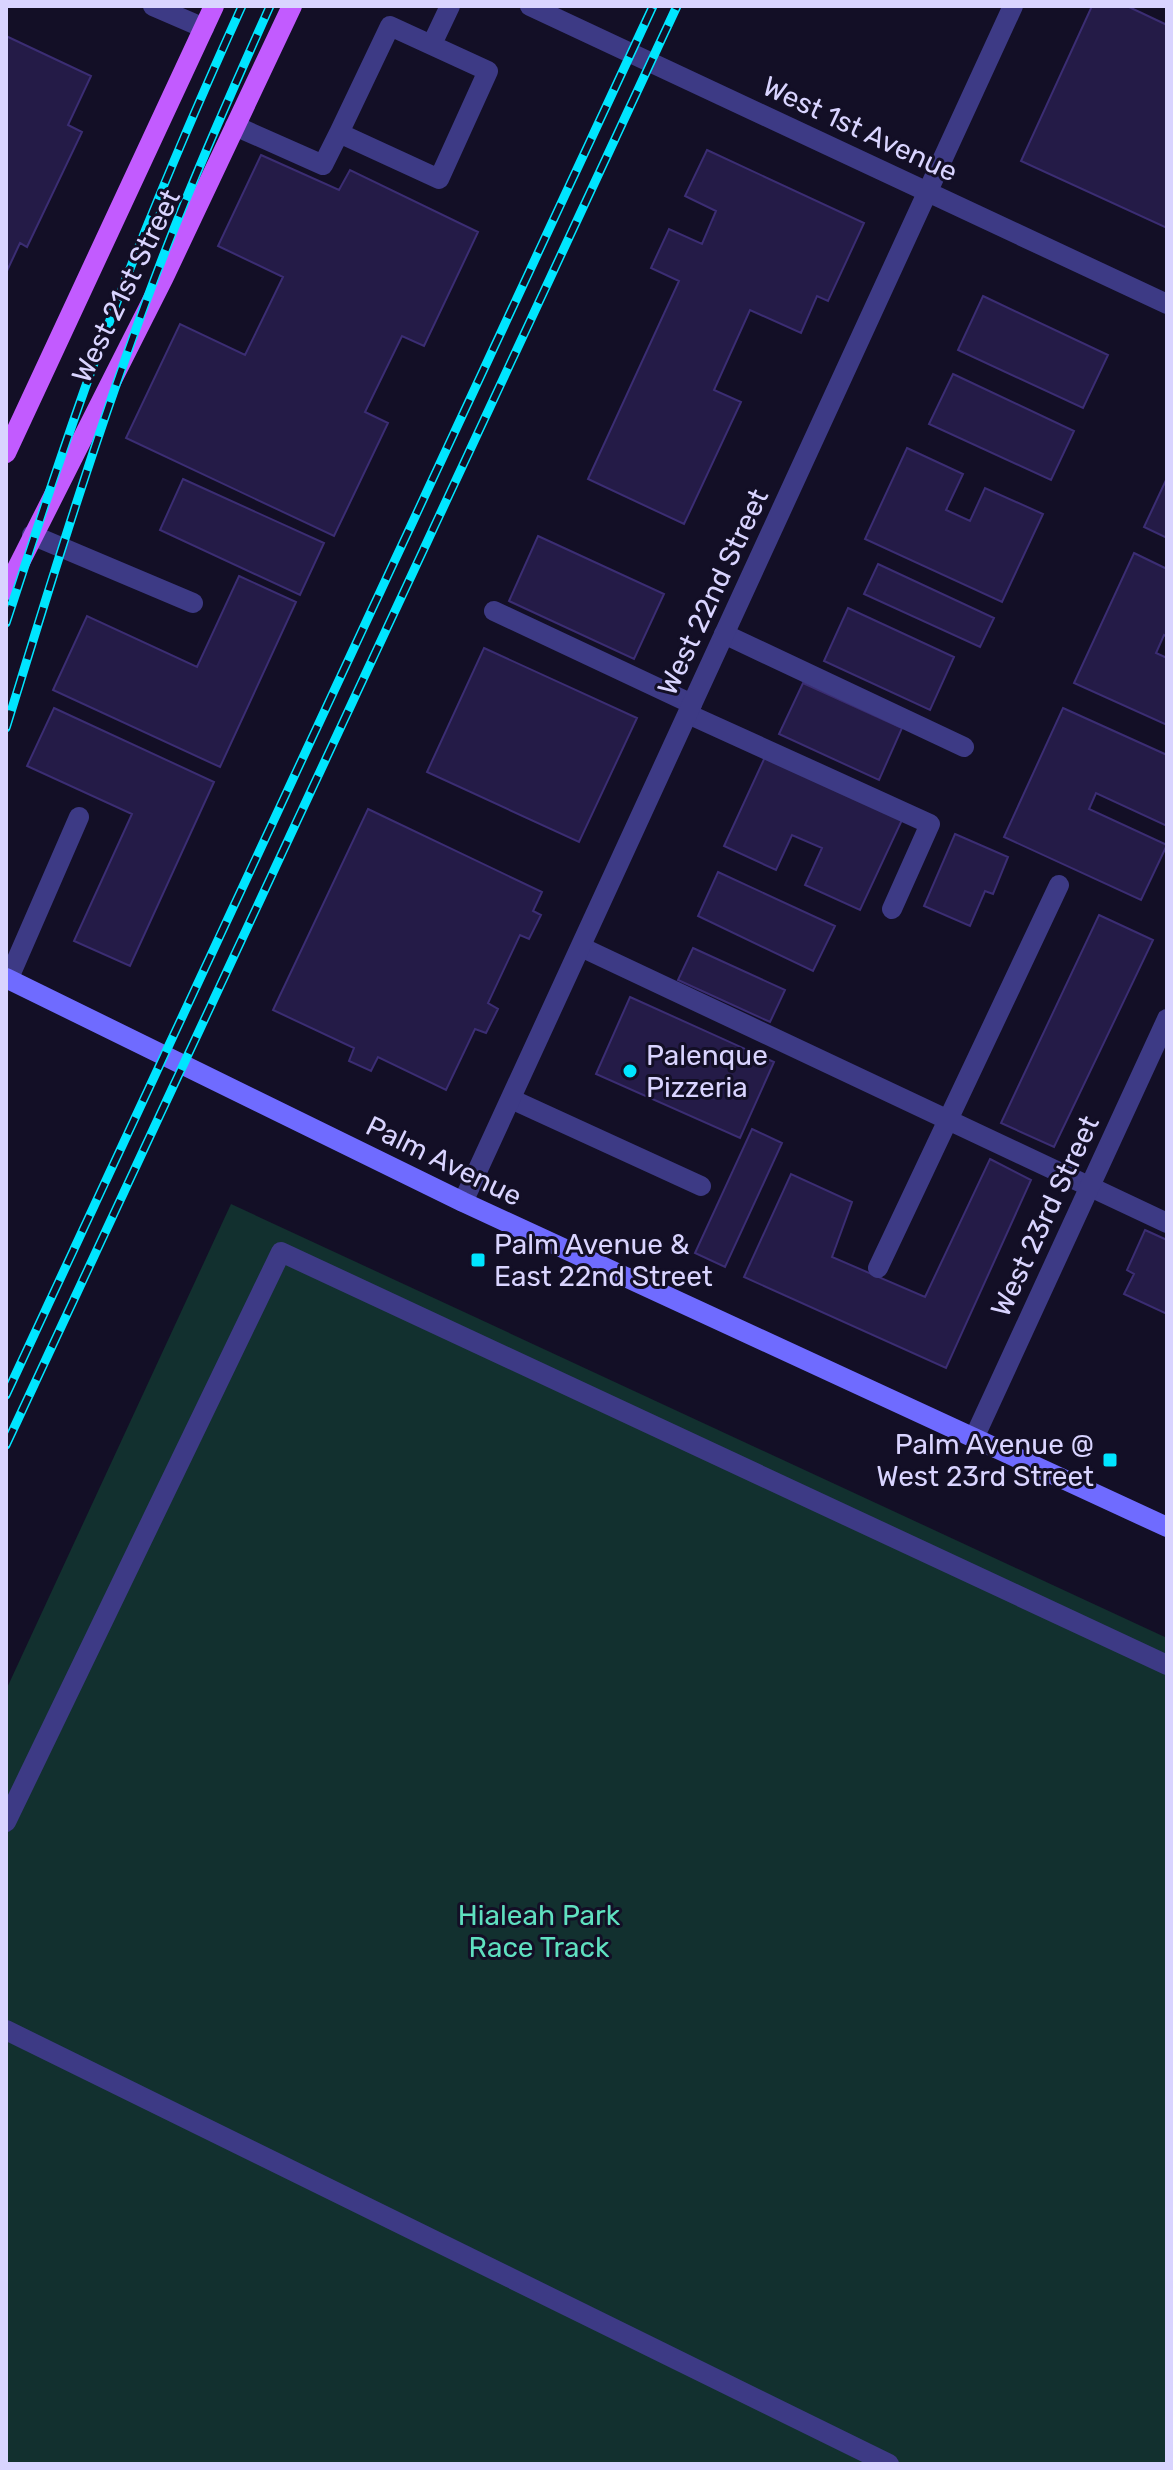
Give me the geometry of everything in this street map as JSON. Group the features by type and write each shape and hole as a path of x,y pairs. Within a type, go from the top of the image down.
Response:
{"main road":[{"name":"West 21st Street","path":"6,453 214,6"},
{"name":"West 21st Street","path":"6,590 164,277 292,6"},
{"name":"Palm Avenue","path":"7,979 463,1202 1167,1527"}],"street":[{"path":"153,6 204,28"},
{"path":"432,44 450,6"},
{"name":"West 1st Avenue","path":"530,6 1167,304"},
{"name":"West 22nd Street","path":"463,1202 1013,6"},
{"path":"235,126 323,165 390,26 488,71 439,179 339,133"},
{"path":"32,535 193,603"},
{"path":"494,611 930,824 892,909"},
{"path":"724,634 964,747"},
{"path":"7,979 79,817"},
{"path":"878,1268 1059,885"},
{"path":"581,947 1167,1223"},
{"name":"West 23rd Street","path":"974,1438 1167,1019"},
{"path":"511,1099 701,1186"},
{"path":"6,1822 281,1252 1167,1665"},
{"path":"6,2030 889,2464"}],"green space":[{"name":"Hialeah Park Race Track","path":"231,1204 1167,1638 1167,2464 6,2464 6,1690"}],"building":[{"path":"1092,6 1127,6 1167,25 1167,228 1021,161"},
{"path":"6,36 91,76 68,125 82,132 27,247 20,243 6,273"},
{"path":"707,150 864,223 828,301 817,296 801,333 750,310 714,390 741,402 684,524 588,479 679,281 651,268 669,229 702,244 716,211 685,196"},
{"path":"261,155 339,190 350,170 478,232 424,346 402,336 365,412 388,423 334,536 126,438 180,324 245,355 283,277 218,246"},
{"path":"983,296 1108,355 1083,408 958,350"},
{"path":"953,374 1074,431 1051,480 929,424"},
{"path":"907,448 963,474 946,510 970,521 985,488 1043,514 1002,602 865,539"},
{"path":"1167,478 1167,538 1144,527"},
{"path":"183,479 324,543 300,595 160,530"},
{"path":"538,536 664,594 634,659 509,601"},
{"path":"1134,553 1167,569 1167,637 1164,635 1156,653 1167,658 1167,725 1074,683"},
{"path":"878,564 994,618 980,647 864,594"},
{"path":"239,576 296,602 220,767 53,690 87,616 197,667"},
{"path":"848,608 954,657 930,710 824,661"},
{"path":"484,648 637,718 579,842 427,772"},
{"path":"803,683 902,728 879,780 779,734"},
{"path":"54,708 214,782 130,966 74,941 132,814 27,766"},
{"path":"1063,708 1167,755 1167,826 1096,793 1089,809 1167,845 1141,900 1004,837"},
{"path":"765,757 902,820 860,910 805,885 822,848 792,835 776,870 724,846"},
{"path":"368,809 542,892 533,911 541,915 529,939 520,935 488,1003 498,1009 486,1033 475,1029 446,1090 378,1057 371,1071 349,1061 354,1048 273,1010"},
{"path":"955,834 1008,857 993,894 985,891 970,926 924,906"},
{"path":"718,872 835,926 813,971 698,916"},
{"path":"1099,915 1153,940 1054,1147 1001,1123"},
{"path":"693,948 785,990 770,1022 678,980"},
{"path":"630,997 774,1062 740,1138 596,1074"},
{"path":"752,1129 782,1143 725,1267 695,1253"},
{"path":"990,1159 1031,1180 946,1368 744,1277 791,1174 852,1202 832,1257 925,1297"},
{"path":"1145,1230 1167,1240 1167,1314 1124,1294 1134,1274 1127,1270"}],"railway":[{"path":"6,623 109,322 242,6"},
{"path":"6,728 130,345 193,183 270,6"},
{"path":"6,1395 653,6"},
{"path":"6,1445 677,6"}],"place":[{"name":"Palenque Pizzeria","path":"630,1071"},
{"name":"Palm Avenue & East 22nd Street","path":"478,1260"},
{"name":"Palm Avenue @ West 23rd Street","path":"1110,1460"}]}
